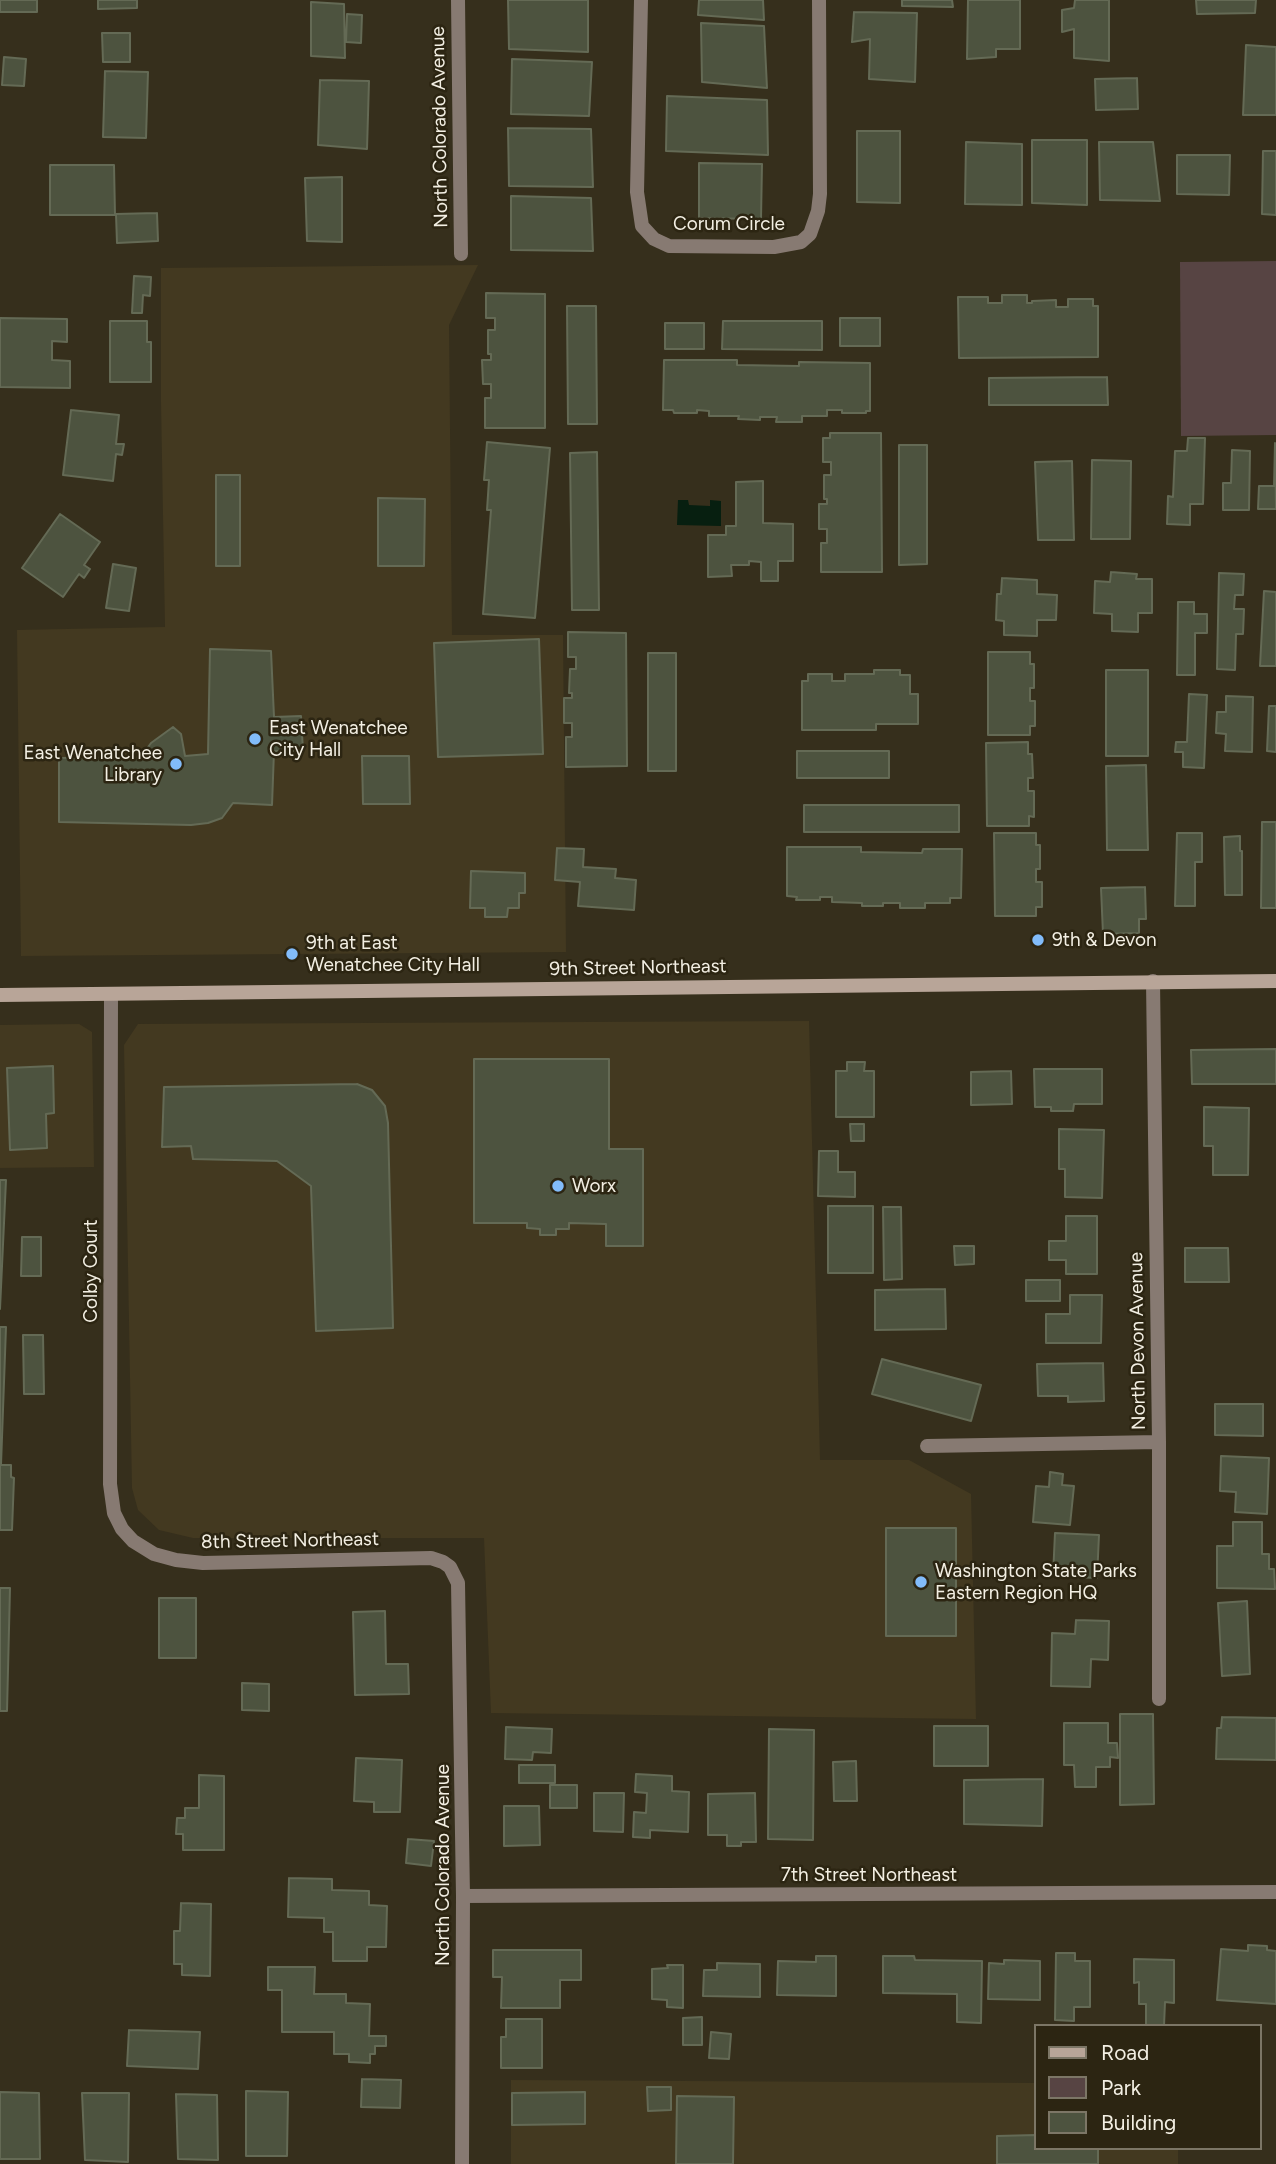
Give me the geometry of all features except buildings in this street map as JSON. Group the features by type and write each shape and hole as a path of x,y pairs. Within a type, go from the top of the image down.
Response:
{"main road":[{"name":"9th Street Northeast","path":"0,995 1276,981"}],"street":[{"name":"North Colorado Avenue","path":"458,0 461,254"},
{"name":"Corum Circle","path":"640,0 637,192 642,226 654,239 669,246 707,247 774,247 802,242 810,234 818,211 820,194 819,0"},
{"name":"North Devon Avenue","path":"1153,981 1159,1699"},
{"name":"Colby Court","path":"111,994 110,1484 114,1513 122,1529 133,1541"},
{"path":"927,1447 1158,1442"},
{"name":"8th Street Northeast","path":"133,1541 154,1554 203,1563 431,1558 450,1567"},
{"name":"North Colorado Avenue","path":"450,1567 458,1583 460,1604 462,2164"},
{"name":"7th Street Northeast","path":"463,1896 1276,1892"}],"shaded area":[{"path":"478,265 449,325 452,635 563,635 566,952 21,956 17,630 165,627 161,268"},
{"path":"678,500 688,500 689,505 710,506 710,500 721,501 721,526 677,525"},
{"path":"809,1021 820,1460 909,1460 971,1494 976,1719 491,1713 484,1538 193,1538 159,1530 138,1510 132,1488 124,1045 138,1024"},
{"path":"79,1024 92,1032 94,1167 0,1168 0,1025"},
{"path":"511,2080 1034,2083 1034,2150 1178,2150 1178,2164 511,2164"}],"green space":[{"path":"1276,261 1276,435 1181,436 1180,262"}],"place":[{"name":"East Wenatchee City Hall","path":"255,739"},
{"name":"East Wenatchee Library","path":"176,764"},
{"name":"9th & Devon","path":"1038,940"},
{"name":"9th at East Wenatchee City Hall","path":"292,954"},
{"name":"Worx","path":"558,1186"},
{"name":"Washington State Parks Eastern Region HQ","path":"921,1582"}]}
